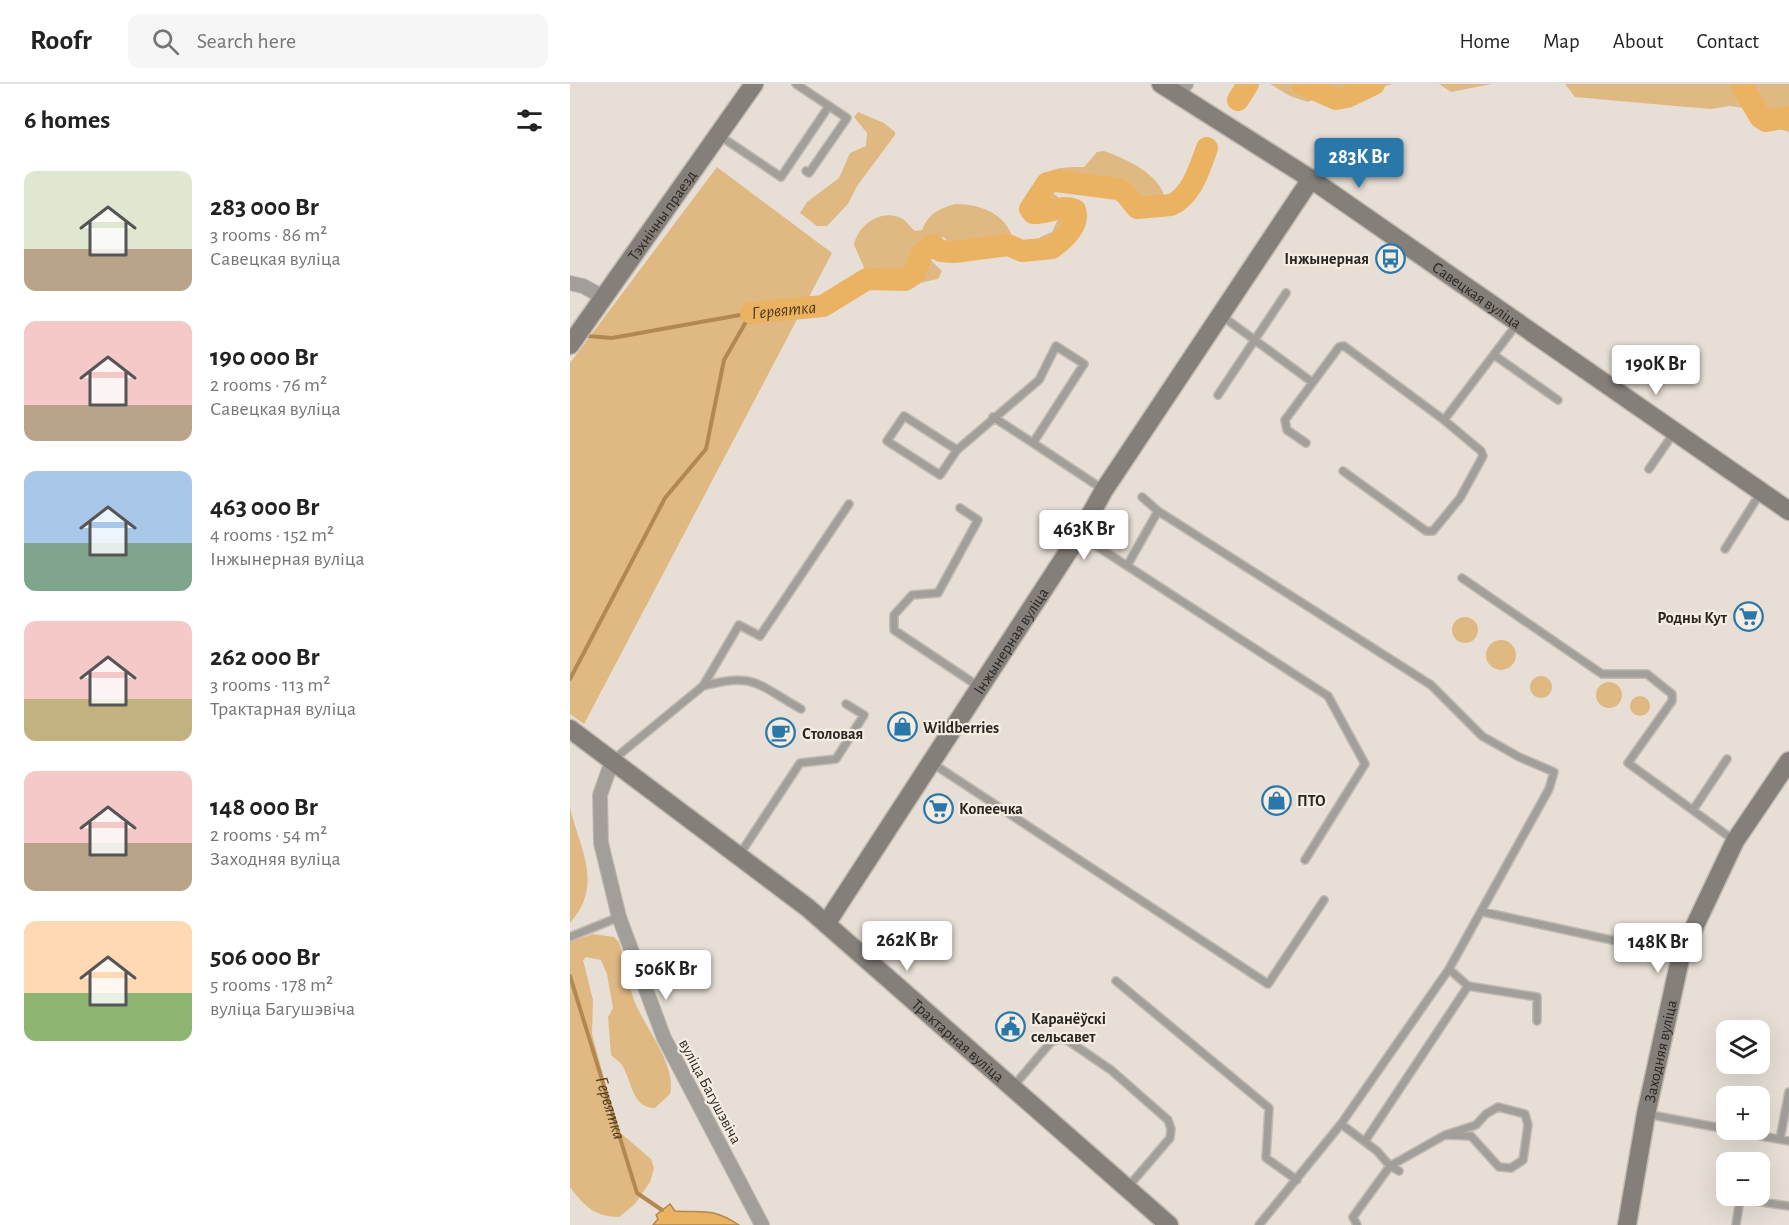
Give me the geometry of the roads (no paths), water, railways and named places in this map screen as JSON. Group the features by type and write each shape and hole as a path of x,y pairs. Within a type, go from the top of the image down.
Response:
{"street":[{"name":"Тэхнічны праезд","path":"570,345 754,84"},
{"name":"Савецкая вуліца","path":"1161,84 1182,89 1789,511"},
{"name":"Інжынерная вуліца","path":"826,924 1079,535 1104,490 1222,316 1311,179"},
{"path":"570,284 583,286 603,297"},
{"name":"Трактарная вуліца","path":"570,729 740,854 826,924 1126,1189 1170,1225"},
{"name":"вуліца Багушэвіча","path":"612,761 600,795 601,843 619,917 663,1038 762,1225"},
{"name":"Заходняя вуліца","path":"1627,1225 1646,1114 1681,955 1735,841 1789,761"}],"lane":[{"path":"796,84 847,118 822,150 809,174 806,171"},
{"path":"718,134 782,177 809,141 829,106"},
{"path":"1218,395 1286,292"},
{"path":"1222,316 1312,382"},
{"path":"1444,420 1518,321"},
{"path":"957,450 904,417 887,441 940,475 957,450 1039,380 1056,346 1084,364 1033,443"},
{"path":"1306,443 1284,426 1285,420 1339,347 1344,346 1444,420 1481,451 1483,456 1460,498 1439,527 1433,531 1426,531 1343,471"},
{"path":"1494,355 1558,400"},
{"path":"993,417 1104,490"},
{"path":"1649,469 1675,431"},
{"path":"1725,549 1761,492"},
{"path":"1142,497 1158,511 1431,685 1482,736 1554,772 1549,789 1483,912 1449,969 1341,1124 1258,1225"},
{"path":"612,761 703,686 740,625 760,636 849,504"},
{"path":"960,508 978,520 938,593 912,595 894,615 894,630 980,688"},
{"path":"1127,566 1158,511"},
{"path":"1079,535 1328,696 1365,764 1305,860"},
{"path":"1462,578 1602,674 1647,674 1672,694 1672,701 1628,762 1735,841"},
{"path":"703,686 728,679 750,679 801,709"},
{"path":"740,854 800,763 836,759 864,715 846,704"},
{"path":"1693,810 1727,759"},
{"path":"932,763 1268,984 1323,900"},
{"path":"1483,912 1681,955"},
{"path":"570,937 619,917"},
{"path":"1449,969 1468,986 1537,997 1537,1021"},
{"path":"1116,981 1269,1108 1266,1158 1297,1180"},
{"path":"1365,1141 1468,986"},
{"path":"1012,1088 1051,1042 1059,1039 1067,1040 1111,1070 1168,1120 1171,1129 1170,1138 1126,1189"},
{"path":"1780,1139 1789,1092"},
{"path":"1357,1225 1353,1217 1358,1208 1390,1166 1444,1135 1476,1125 1486,1114 1498,1107 1525,1114 1528,1125 1523,1160 1511,1168 1499,1167 1471,1136 1444,1135"},
{"path":"1646,1114 1716,1127"},
{"path":"1341,1124 1365,1141 1390,1166 1399,1171"},
{"path":"1770,1137 1789,1141"},
{"path":"1736,1225 1740,1199 1789,1206"}],"waterway":[{"name":"Гервятка","path":"1238,100 1248,84"},
{"name":"Гервятка","path":"1302,84 1336,99 1347,97 1374,84"},
{"name":"Гервятка","path":"1741,84 1760,117 1766,121 1789,117"},
{"name":"Гервятка","path":"751,313 823,306 867,279 905,280 914,274 922,253 932,245 941,251 954,252 1008,245 1022,251 1052,248 1073,227 1076,216 1075,210 1070,208 1033,213 1030,209 1047,183 1056,181 1118,189 1125,193 1137,208 1171,205 1190,188 1207,148"},
{"path":"588,336 612,338 751,313"},
{"name":"Гервятка","path":"570,679 665,498 706,449 724,360 751,313"},
{"name":"Гервятка","path":"570,976 637,1193 662,1210"}],"place":[{"name":"Інжынерная","path":"1390,258"},
{"name":"Родны Кут","path":"1748,617"},
{"name":"Wildberries","path":"902,727"},
{"name":"Столовая","path":"781,733"},
{"name":"ПТО","path":"1276,800"},
{"name":"Копеечка","path":"938,808"},
{"name":"Каранёўскі сельсавет","path":"1010,1027"}]}
